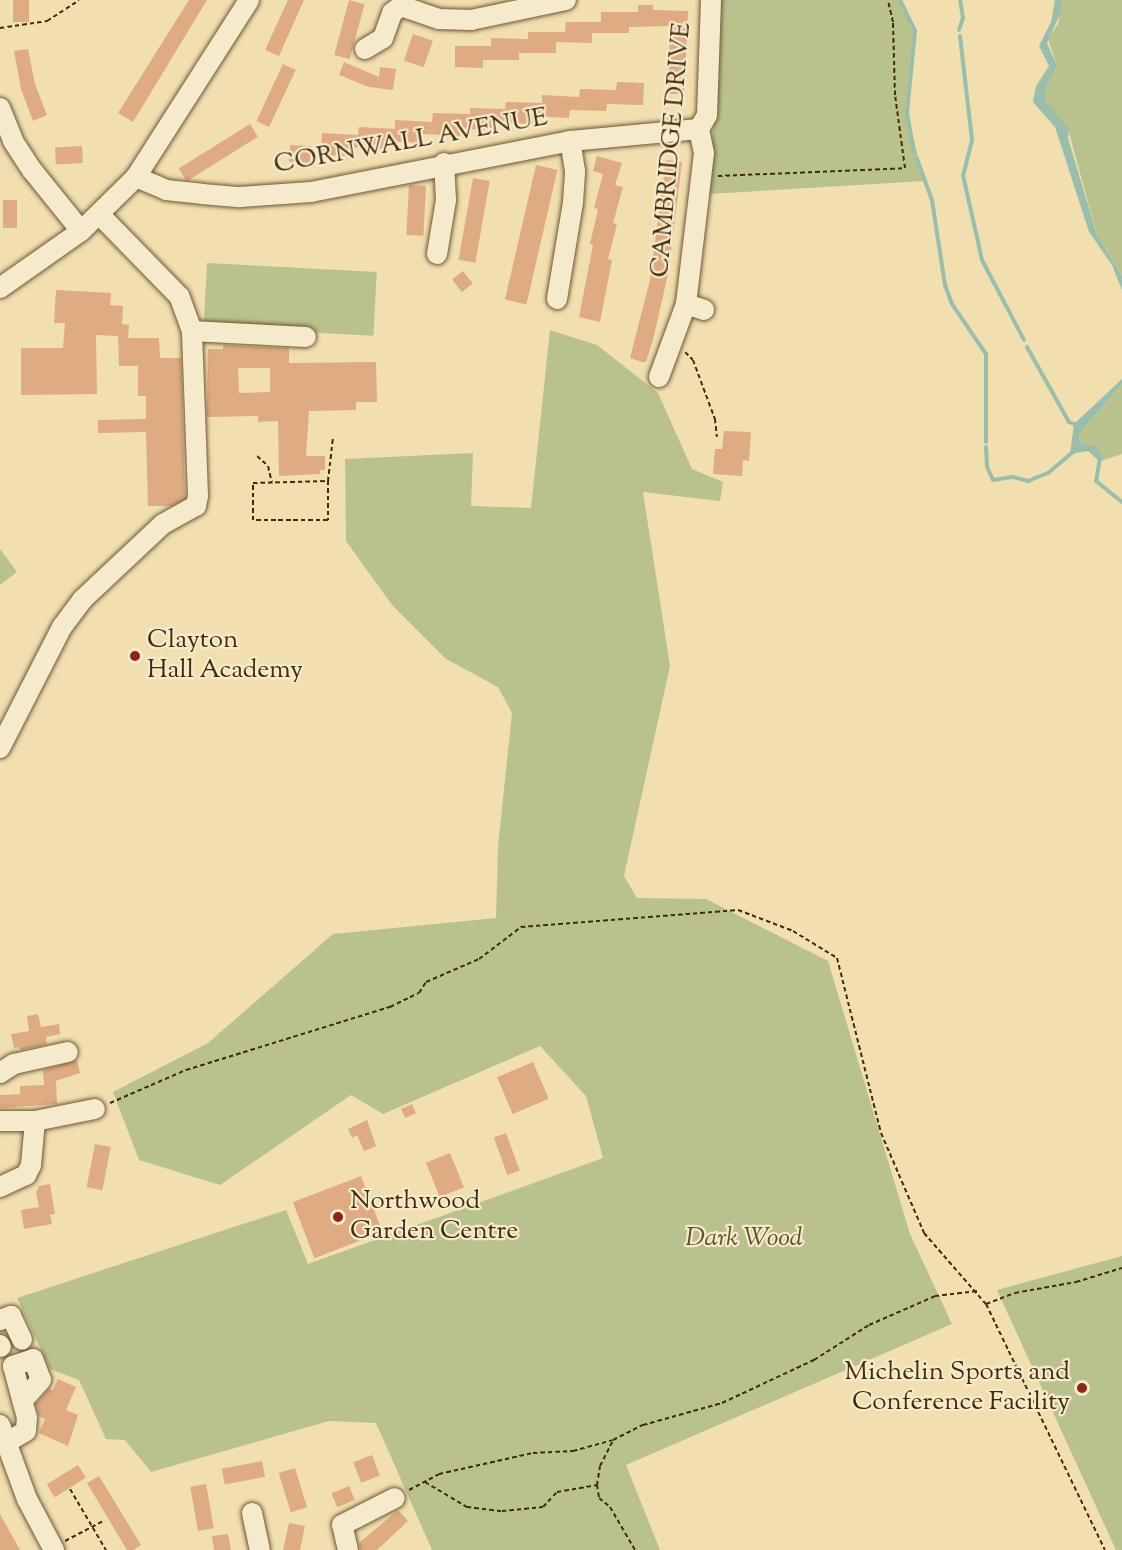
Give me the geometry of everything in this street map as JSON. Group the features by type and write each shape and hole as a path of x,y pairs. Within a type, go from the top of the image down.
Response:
{"street":[{"path":"0,288 81,231 136,177 249,0"},
{"path":"365,49 386,46 392,14 399,3 439,19 471,20 566,0"},
{"name":"CAMBRIDGE DRIVE","path":"659,377 673,344 695,307 704,153 699,129 707,115 711,0"},
{"path":"0,108 13,141 32,170 81,231"},
{"name":"CORNWALL AVENUE","path":"136,177 166,190 240,197 311,192 444,163 570,141 699,129"},
{"path":"555,299 573,202 575,171 570,141"},
{"path":"435,256 446,200 444,163"},
{"path":"0,748 62,627 82,600 163,524 196,506 192,331 179,296 100,214"},
{"path":"192,331 306,337"},
{"path":"0,1073 14,1064 68,1052"},
{"path":"0,1121 35,1121 95,1109"},
{"path":"0,1186 26,1175 31,1165 35,1121"},
{"path":"0,1320 11,1316 22,1340"},
{"path":"22,1401 26,1431 3,1434 27,1499 53,1549"},
{"path":"348,1550 342,1525 395,1498"},
{"path":"252,1513 260,1550"}],"path":[{"path":"0,28 47,21 78,0"},
{"path":"701,177 905,168 895,95 893,22 888,0"},
{"path":"673,344 693,360 716,419 717,437"},
{"path":"328,481 253,483 253,520 328,520 328,481 333,437"},
{"path":"256,456 268,466 272,483"},
{"path":"95,1109 186,1070 390,1007 419,993 426,982 479,959 521,927 738,910 794,931 837,958 886,1143 924,1233 978,1291 986,1304 1105,1550"},
{"path":"986,1304 1122,1268"},
{"path":"395,1498 439,1474 533,1453 573,1451 613,1440 643,1425 722,1403 814,1360 869,1325 935,1296 978,1291"},
{"path":"613,1440 600,1466 597,1485 599,1498 610,1507 635,1550"},
{"path":"424,1482 467,1507 502,1511 543,1507 557,1492 597,1485"},
{"path":"70,1489 106,1550"},
{"path":"53,1549 105,1520"}],"green space":[{"path":"721,0 900,0 915,31 907,113 924,181 709,194"},
{"path":"1062,0 1122,0 1122,276 1097,235 1069,133 1045,100 1046,87 1057,66 1048,39 1058,24"},
{"path":"207,263 377,272 373,336 204,327"},
{"name":"Dark Wood","path":"550,330 597,345 658,393 692,469 723,482 720,501 643,492 670,666 624,876 637,898 706,899 828,961 910,1234 952,1324 626,1465 660,1550 432,1550 376,1423 329,1421 151,1472 125,1440 106,1439 79,1380 50,1369 17,1298 286,1210 308,1264 603,1158 586,1096 540,1046 383,1114 351,1095 220,1185 139,1160 113,1092 208,1043 333,934 496,918 498,846 512,713 498,687 446,659 392,605 346,541 345,459 473,453 471,506 531,508"},
{"path":"1122,384 1122,454 1104,460 1096,446 1080,443 1079,434"},
{"path":"0,549 17,572 0,585"},
{"name":"Michelin Sports and Conference Facility","path":"1122,1256 1122,1550 1116,1550 997,1290"}],"shaded area":[{"path":"1055,0 1062,0 1061,12 1047,43 1057,66 1046,87 1045,100 1069,129 1068,138 1097,235 1122,276 1122,290 1112,265 1089,232 1055,127 1033,102 1036,86 1049,66 1039,46 1051,22"},
{"path":"1122,379 1122,384 1079,434 1080,443 1096,446 1104,460 1099,461 1088,451 1070,454 1074,424"}],"building":[{"path":"13,0 29,0 29,22 13,22"},
{"path":"189,0 207,0 133,122 118,113"},
{"path":"288,0 304,0 279,56 265,50"},
{"path":"349,0 364,4 350,59 334,55"},
{"path":"638,5 653,5 653,10 688,11 684,94 668,94 670,26 629,27 629,33 592,33 592,43 556,42 556,53 519,53 519,60 483,60 483,68 455,67 455,46 491,46 491,38 528,39 528,32 565,32 566,22 601,22 601,12 638,12"},
{"path":"413,34 433,41 424,67 404,60"},
{"path":"28,49 35,84 47,115 33,121 21,89 14,51"},
{"path":"344,62 379,77 380,67 396,69 393,90 369,87 339,75"},
{"path":"283,64 296,70 269,127 256,121"},
{"path":"617,82 644,83 643,105 607,104 606,111 570,110 569,118 533,116 533,124 496,123 496,130 460,129 460,136 422,134 422,143 385,141 385,149 349,147 348,156 321,155 322,133 358,135 359,127 395,129 395,120 432,122 433,113 470,114 470,108 505,109 506,102 542,103 542,95 579,97 580,89 616,90"},
{"path":"250,124 258,137 187,181 179,169"},
{"path":"290,145 311,146 310,163 289,162"},
{"path":"82,146 83,163 56,164 55,147"},
{"path":"597,156 622,163 615,185 623,187 613,223 617,224 608,259 612,260 600,322 579,317 593,245 590,244 598,209 594,208 603,174 593,171"},
{"path":"666,160 682,162 668,274 653,340 646,362 642,362 630,358 650,280"},
{"path":"536,165 557,170 526,304 505,299"},
{"path":"473,178 490,181 475,263 459,260"},
{"path":"409,185 426,186 423,236 406,235"},
{"path":"3,200 17,200 17,228 3,228"},
{"path":"463,271 473,284 462,292 452,280"},
{"path":"56,290 111,293 110,305 123,306 122,324 129,325 128,338 159,338 160,358 181,358 185,499 172,506 148,506 146,432 98,433 98,420 146,419 146,396 138,396 138,366 119,366 118,336 96,335 97,394 21,395 21,348 63,348 65,323 54,323"},
{"path":"223,345 289,348 289,363 376,362 377,402 356,402 356,410 309,411 306,456 325,456 325,470 320,470 320,474 279,476 278,421 258,422 258,416 207,417 208,349 223,349","holes":["238,368 270,368 270,392 239,393"]},
{"path":"724,431 751,432 749,461 743,460 742,476 713,474 715,449 722,449"},
{"path":"38,1014 41,1027 59,1024 60,1034 46,1037 47,1044 20,1050 20,1047 14,1048 11,1034 29,1031 27,1016"},
{"path":"77,1060 80,1073 56,1081 57,1104 0,1108 0,1095 20,1094 20,1086 44,1085 43,1070"},
{"path":"533,1062 549,1099 513,1114 497,1077"},
{"path":"412,1104 416,1113 405,1118 401,1109"},
{"path":"367,1120 376,1146 364,1151 357,1135 352,1138 348,1129"},
{"path":"506,1133 520,1171 507,1175 494,1137"},
{"path":"95,1144 111,1147 102,1190 87,1187"},
{"path":"450,1153 464,1187 440,1197 426,1163"},
{"name":"Northwood Garden Centre","path":"361,1176 383,1232 314,1258 293,1202"},
{"path":"50,1184 55,1214 50,1215 52,1224 24,1229 21,1210 39,1207 36,1192 39,1186"},
{"path":"58,1379 76,1387 66,1410 78,1415 68,1446 39,1433 45,1419 39,1416 36,1404 49,1389 53,1390"},
{"path":"372,1455 380,1476 361,1483 353,1462"},
{"path":"262,1461 265,1477 225,1485 222,1469"},
{"path":"78,1465 86,1478 55,1497 47,1485"},
{"path":"295,1468 307,1507 291,1512 279,1473"},
{"path":"99,1476 141,1545 133,1550 127,1550 87,1483"},
{"path":"206,1484 214,1528 198,1531 190,1487"},
{"path":"349,1486 355,1500 337,1507 332,1493"},
{"path":"398,1510 408,1521 377,1550 360,1550 359,1543"},
{"path":"0,1514 20,1550 0,1550"},
{"path":"289,1523 305,1526 300,1550 283,1550"},
{"path":"228,1534 231,1550 214,1550 212,1536"}],"waterway":[{"path":"900,0 915,31 907,113 914,152"},
{"path":"959,30 963,18 960,0"},
{"path":"960,36 972,140 963,175 982,260 1024,340"},
{"path":"917,159 932,200 945,285 952,304 986,354 986,442"},
{"path":"1027,347 1069,422 1077,425"},
{"path":"986,447 987,467 993,480 1013,477 1028,481 1048,473 1073,452"},
{"path":"1100,457 1096,481 1122,502"}],"place":[{"name":"Clayton Hall Academy","path":"135,656"},
{"name":"Northwood Garden Centre","path":"338,1217"},
{"name":"Michelin Sports and Conference Facility","path":"1082,1388"}]}
